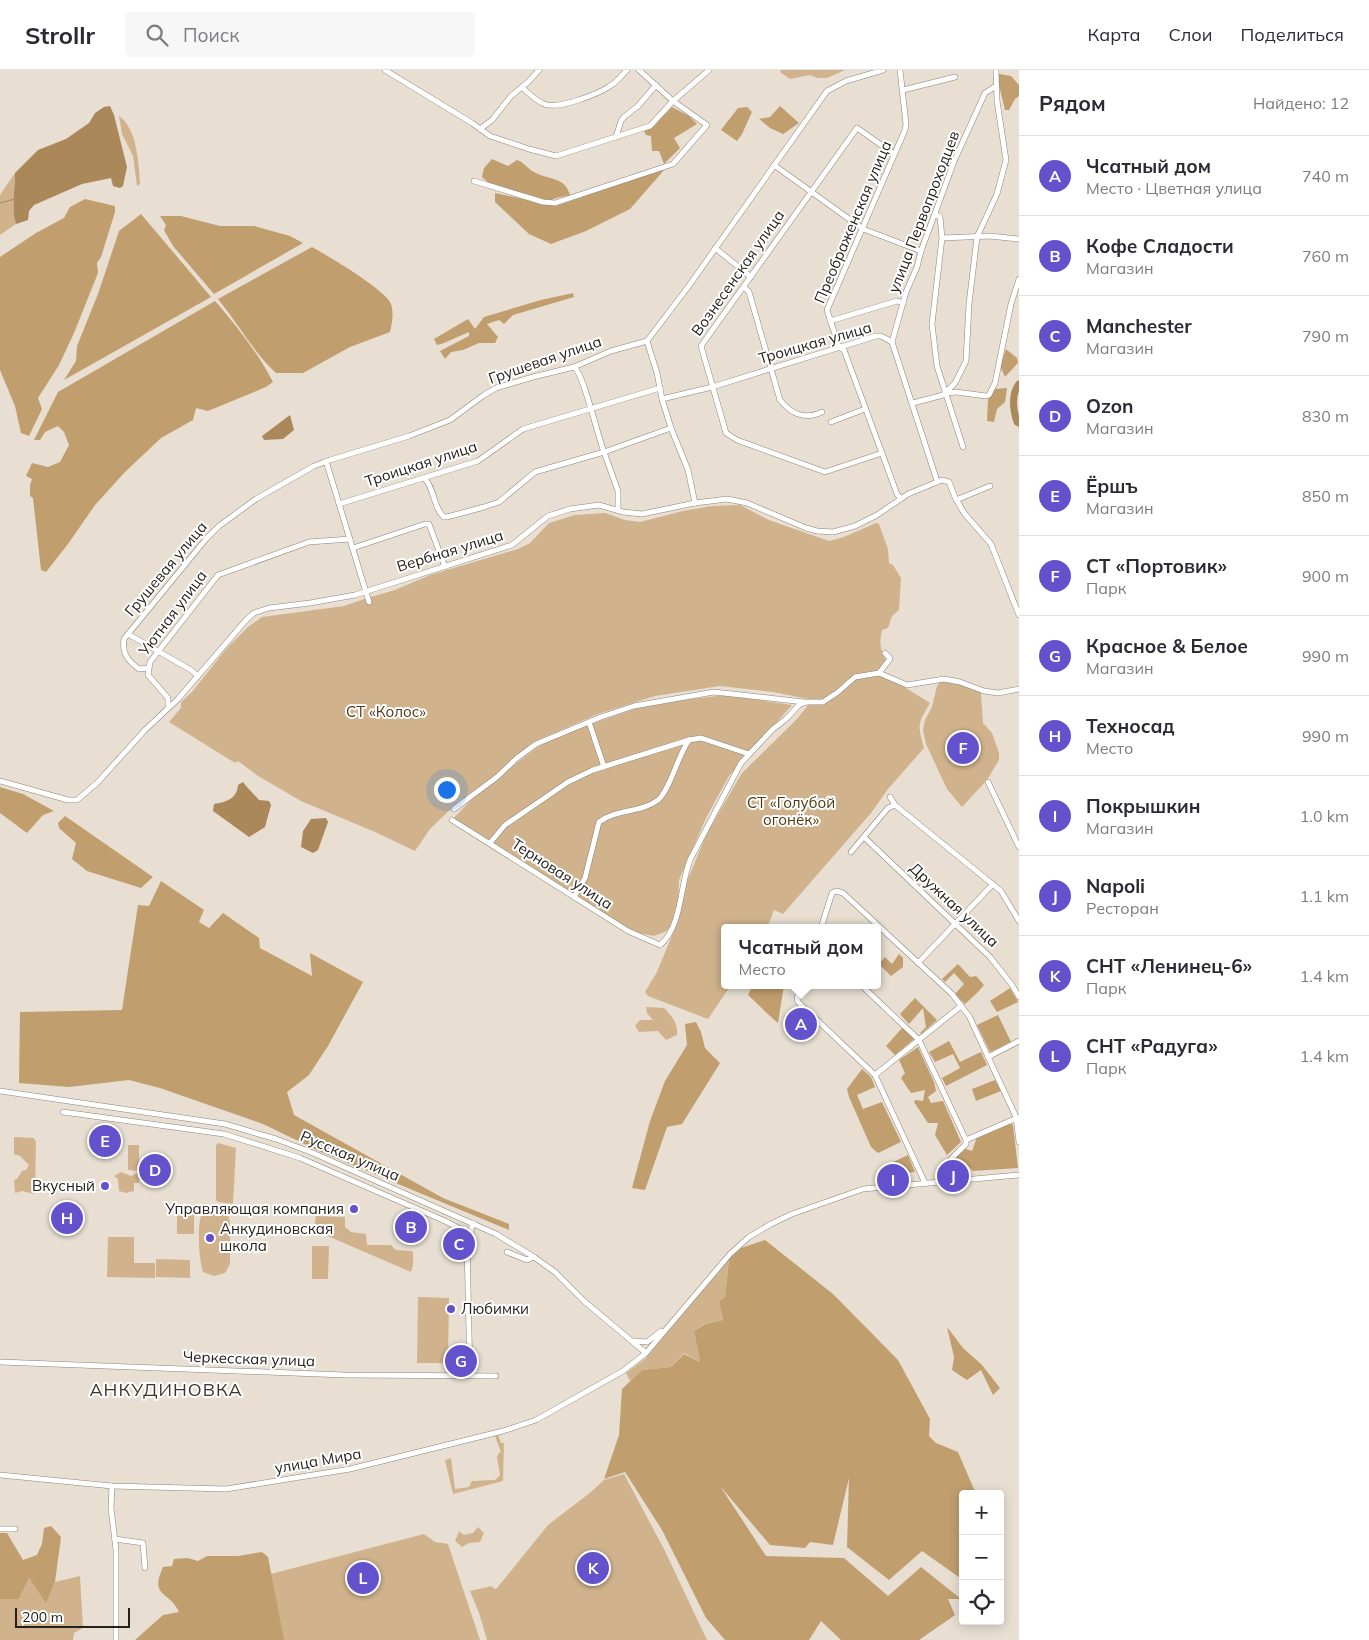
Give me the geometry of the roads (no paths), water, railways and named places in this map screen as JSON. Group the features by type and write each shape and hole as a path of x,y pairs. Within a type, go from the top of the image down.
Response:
{"street":[{"path":"385,70 496,138 556,156 650,126 673,102 709,70"},
{"path":"480,129 492,120 511,96 539,70"},
{"path":"522,87 544,104 552,106 562,105 600,92 612,85 627,70"},
{"path":"474,181 543,202 560,202 673,164 707,125 673,102 639,70"},
{"path":"695,503 688,470 671,428 662,399 658,373 647,341 688,287 827,91 846,81 883,70"},
{"name":"Преображенская улица","path":"900,70 905,130 827,310 839,347 844,350 882,454 901,499"},
{"path":"946,393 955,383 966,362 969,304 977,237 997,194 1006,160 996,86 996,70"},
{"path":"903,90 955,77"},
{"path":"616,137 624,117 638,106 656,85"},
{"name":"улица Первопроходцев","path":"892,342 906,292 917,267 921,251 955,159 985,93 996,86"},
{"name":"Вознесенская улица","path":"882,454 826,472 738,440 726,433 701,346 857,128 894,154"},
{"path":"774,165 863,229 921,251"},
{"path":"935,214 940,217 942,238 932,324 937,366 963,447"},
{"path":"942,238 990,236 1019,239"},
{"path":"715,248 751,277"},
{"path":"913,403 946,393 989,395 995,383 1011,304 1019,279"},
{"path":"744,287 749,292 780,400 786,408 798,415 812,416 822,412"},
{"path":"830,321 896,301 903,304"},
{"name":"Троицкая улица","path":"662,399 712,387 839,347 881,336 892,342 937,481"},
{"name":"Грушевая улица","path":"148,668 139,669 129,661 123,650 124,639 206,539 219,526 256,499 326,461 409,436 450,420 496,388 532,376 574,367 611,351 647,341"},
{"path":"574,367 579,372 618,491 618,509"},
{"name":"Троицкая улица","path":"339,504 478,461 523,429 660,388"},
{"path":"831,422 866,409"},
{"path":"424,478 430,484 440,513 444,517 484,508 498,502 535,472 604,452 671,428"},
{"path":"326,461 369,602"},
{"path":"937,481 949,482 956,500 964,513 991,544 1019,614"},
{"name":"Вербная улица","path":"0,781 68,800 77,800 97,783 168,707 178,700 247,619 254,614 270,608 355,595 512,545 548,516 561,511 599,505 623,512 642,514 717,499 738,500 806,528 833,532 855,526 877,515 901,499 937,481"},
{"path":"956,500 990,486"},
{"path":"353,548 429,524 445,567"},
{"name":"Уютная улица","path":"168,707 168,698 148,675 150,662 218,575 309,542 350,539"},
{"path":"128,634 191,670 198,676"},
{"path":"879,674 890,659 884,653"},
{"path":"454,809 497,777 527,750 544,740 642,704 707,693 730,693 805,702 823,702 855,677 879,674 907,686 944,678 960,682 984,692 1019,690"},
{"path":"490,843 505,826 542,799 568,782 604,767 689,740 701,738 749,754 796,707 805,702"},
{"path":"589,722 604,767"},
{"path":"574,896 585,878 599,822 605,818 648,805 659,799 689,740"},
{"name":"Терновая улица","path":"452,820 628,931 662,944 678,914 690,860 741,763 749,754"},
{"path":"988,782 1019,847"},
{"path":"890,797 895,805 1001,891 1019,920"},
{"path":"852,852 865,838 870,826 888,808 895,805"},
{"name":"Дружная улица","path":"865,838 995,962 1019,997"},
{"path":"918,963 993,884"},
{"path":"821,924 832,893 836,891 843,893 876,924"},
{"path":"881,928 952,994 969,1016 1018,1117 1019,1142"},
{"path":"800,989 797,998 798,1002 875,1075 925,1183"},
{"path":"865,989 919,1040 966,1140 966,1144 944,1167 942,1173 943,1181"},
{"path":"875,1075 961,1006"},
{"path":"988,1057 1019,1041"},
{"name":"Русская улица","path":"0,1091 224,1124 313,1153 496,1234 555,1272 585,1302 646,1353"},
{"path":"64,1112 224,1134 300,1158 445,1221 470,1234"},
{"path":"966,1140 1018,1117"},
{"path":"626,1338 636,1342 647,1342 670,1325 730,1254 762,1228 792,1214 850,1192 872,1188 1019,1175"},
{"path":"470,1376 467,1243 472,1222"},
{"path":"508,1252 527,1260 534,1257"},
{"name":"улица Мира","path":"0,1475 112,1486 226,1489 377,1463 536,1420 617,1376 646,1353 670,1325"},
{"name":"Черкесская улица","path":"0,1362 345,1375 496,1376"},
{"path":"112,1486 111,1508 117,1578 116,1640"},
{"path":"0,1529 15,1529"},
{"path":"115,1539 127,1542 140,1541 143,1543 145,1568"}],"waterway":[{"path":"0,203 15,199"},
{"path":"1019,384 1016,388 1014,402 1017,422 1019,423"}],"place":[{"name":"СТ «Портовик»","path":"963,748"},
{"name":"Чсатный дом","path":"801,1024"},
{"name":"Ёршъ","path":"105,1141"},
{"name":"Ozon","path":"155,1170"},
{"name":"Napoli","path":"953,1176"},
{"name":"Покрышкин","path":"893,1180"},
{"name":"Вкусный","path":"105,1186"},
{"name":"Управляющая компания","path":"354,1209"},
{"name":"Техносад","path":"67,1218"},
{"name":"Кофе Сладости","path":"411,1227"},
{"name":"Анкудиновская школа","path":"210,1238"},
{"name":"Manchester","path":"459,1244"},
{"name":"Любимки","path":"451,1309"},
{"name":"Красное & Белое","path":"461,1361"},
{"name":"СНТ «Ленинец-6»","path":"593,1568"},
{"name":"СНТ «Радуга»","path":"363,1578"}],"district":[{"name":"АНКУДИНОВКА","path":"166,1390"}],"park label":[{"name":"СТ «Колос»","path":"386,712"},
{"name":"СТ «Голубой огонёк»","path":"791,812"}]}
